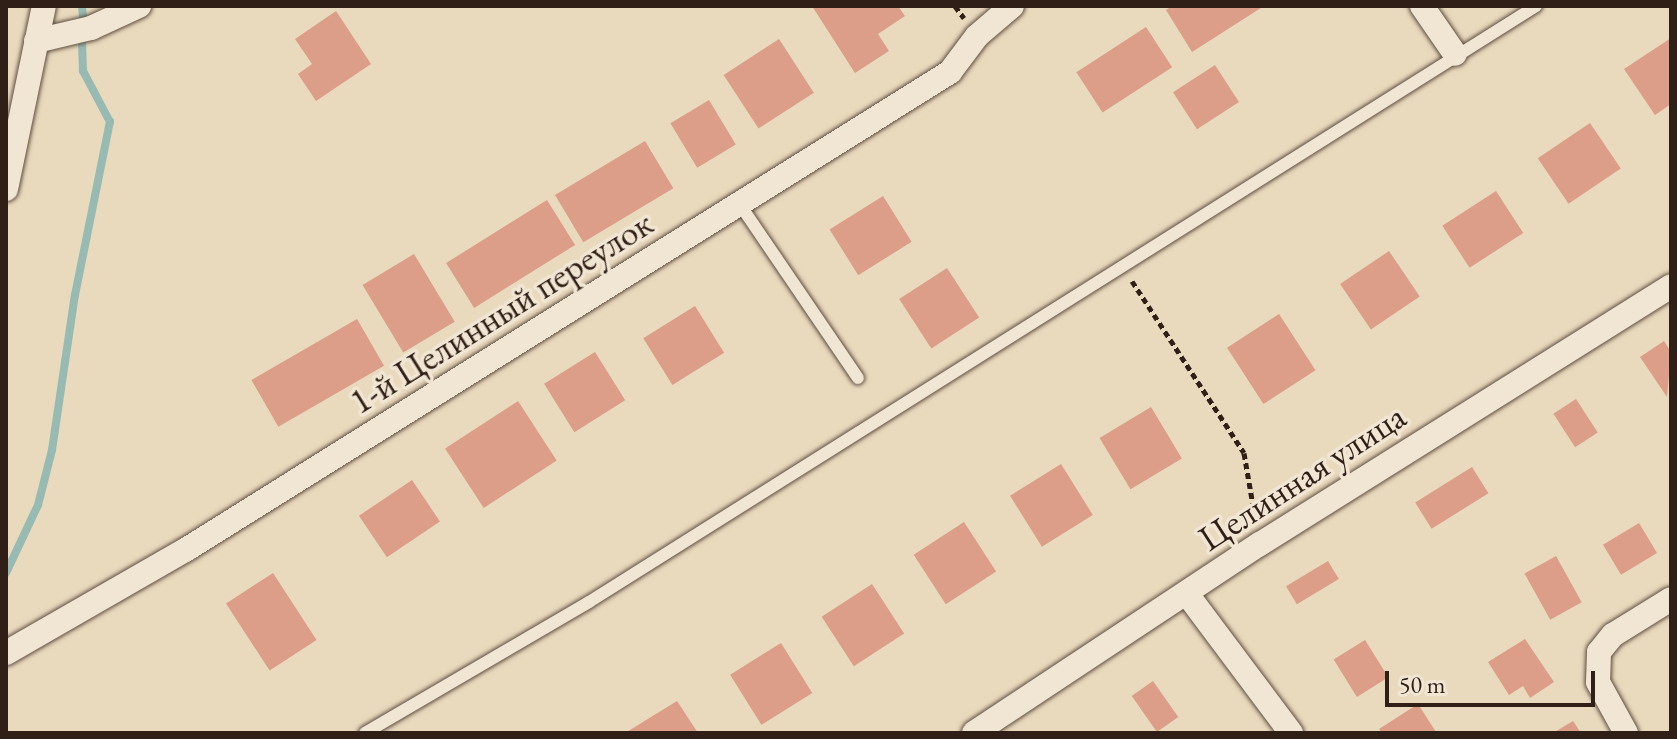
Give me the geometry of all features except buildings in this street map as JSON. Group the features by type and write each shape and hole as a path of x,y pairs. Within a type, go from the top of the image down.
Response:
{"street":[{"path":"6,189 44,6"},
{"path":"36,41 91,28 139,6"},
{"name":"1-й Целинный переулок","path":"6,653 187,549 741,206 950,72 977,36 1012,6"},
{"path":"1422,6 1455,54"},
{"name":"Целинная улица","path":"974,733 1260,544 1671,286"},
{"path":"1187,594 1291,733"},
{"path":"1626,733 1598,682 1599,652 1613,635 1671,599"}],"lane":[{"path":"365,733 589,602 1121,263 1536,6"},
{"path":"741,206 858,378"}],"path":[{"path":"1121,263 1244,453 1260,544"}],"waterway":[{"path":"82,6 83,18"},
{"path":"6,573 38,505 52,450 75,295 110,122 83,71 82,43"}]}
